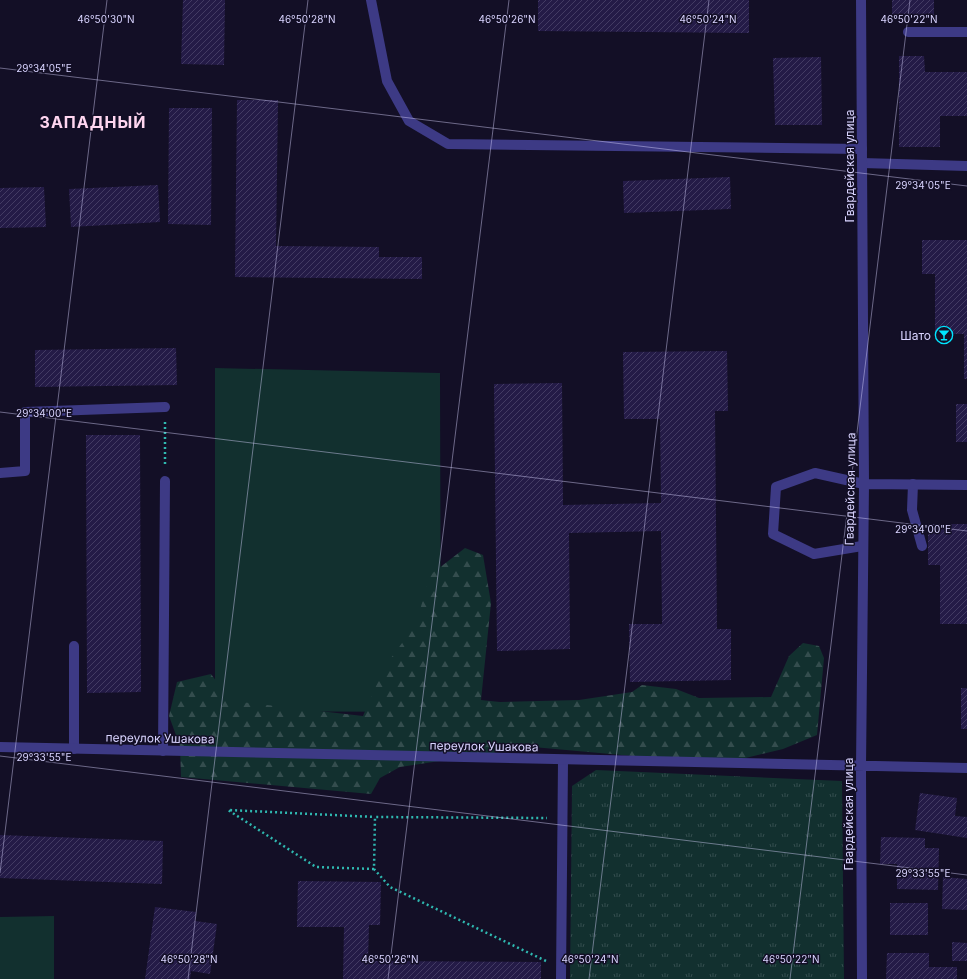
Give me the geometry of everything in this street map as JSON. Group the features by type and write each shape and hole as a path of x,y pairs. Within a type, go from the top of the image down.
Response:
{"street":[{"path":"371,0 386,82 409,121 448,144 862,149"},
{"name":"Гвардейская улица","path":"860,0 864,484 862,546 861,767 862,979"},
{"path":"908,32 967,32"},
{"path":"862,163 967,166"},
{"path":"0,474 25,472 25,412 164,406"},
{"path":"862,546 814,554 773,534 776,487 815,473 864,484 967,485"},
{"path":"163,751 166,481"},
{"path":"913,484 912,510 922,546"},
{"path":"74,646 74,749"},
{"name":"переулок Ушакова","path":"0,747 563,761 967,768"},
{"path":"561,979 563,761"}],"path":[{"path":"164,406 166,481"},
{"path":"374,869 316,867 228,810 375,817 563,818"},
{"path":"375,817 374,869 390,888 561,968"}],"green space":[{"path":"215,368 440,373 441,712 215,711"},
{"path":"465,548 483,555 491,603 481,700 500,702 579,700 632,692 642,685 676,689 699,698 771,697 789,656 803,643 819,646 824,658 817,735 783,749 721,764 533,747 400,767 380,778 371,794 181,777 180,746 169,716 177,682 211,674 231,701 363,716 383,669 416,624 430,575"},
{"path":"596,770 842,781 844,979 570,979 572,786"},
{"path":"54,916 54,979 0,979 0,917"}],"building":[{"path":"183,0 225,0 224,65 181,64"},
{"path":"538,0 749,0 749,33 538,31"},
{"path":"892,0 934,0 934,19 892,19"},
{"path":"899,56 924,56 925,72 967,72 967,116 940,116 940,147 899,147"},
{"path":"821,57 822,125 775,125 773,58"},
{"path":"237,100 278,100 276,246 379,247 379,257 422,257 422,279 235,277"},
{"path":"169,108 212,108 211,225 168,224"},
{"path":"730,177 731,209 624,213 623,181"},
{"path":"158,185 160,222 71,227 69,189"},
{"path":"44,187 46,227 0,228 0,188"},
{"path":"922,240 967,240 967,379 964,379 964,334 935,334 935,274 922,274"},
{"path":"176,348 177,385 35,387 35,350"},
{"path":"727,351 728,411 715,411 717,629 731,629 731,680 630,682 629,624 662,624 661,531 569,533 570,649 497,651 494,384 562,383 563,505 661,503 660,419 624,419 623,352"},
{"path":"956,404 967,404 967,442 956,442"},
{"path":"86,435 140,435 141,692 87,693"},
{"path":"928,524 967,524 967,624 940,624 940,565 928,565"},
{"path":"961,688 967,688 967,729 961,729"},
{"path":"920,793 957,798 955,816 967,817 967,838 915,830"},
{"path":"0,835 163,841 162,884 0,878"},
{"path":"881,837 925,838 925,848 939,848 938,890 897,889 897,864 880,864"},
{"path":"943,877 967,879 967,910 942,909"},
{"path":"298,881 381,882 380,925 369,925 368,961 541,962 541,979 343,979 344,927 297,927"},
{"path":"890,903 928,903 928,935 890,935"},
{"path":"155,907 196,912 195,921 217,924 210,974 191,971 190,979 145,979"},
{"path":"952,942 967,943 967,961 952,961"},
{"path":"887,953 929,953 929,967 957,967 957,979 886,979"}],"place":[{"name":"Шато","path":"944,335"}],"district":[{"name":"ЗАПАДНЫЙ","path":"93,122"}]}
